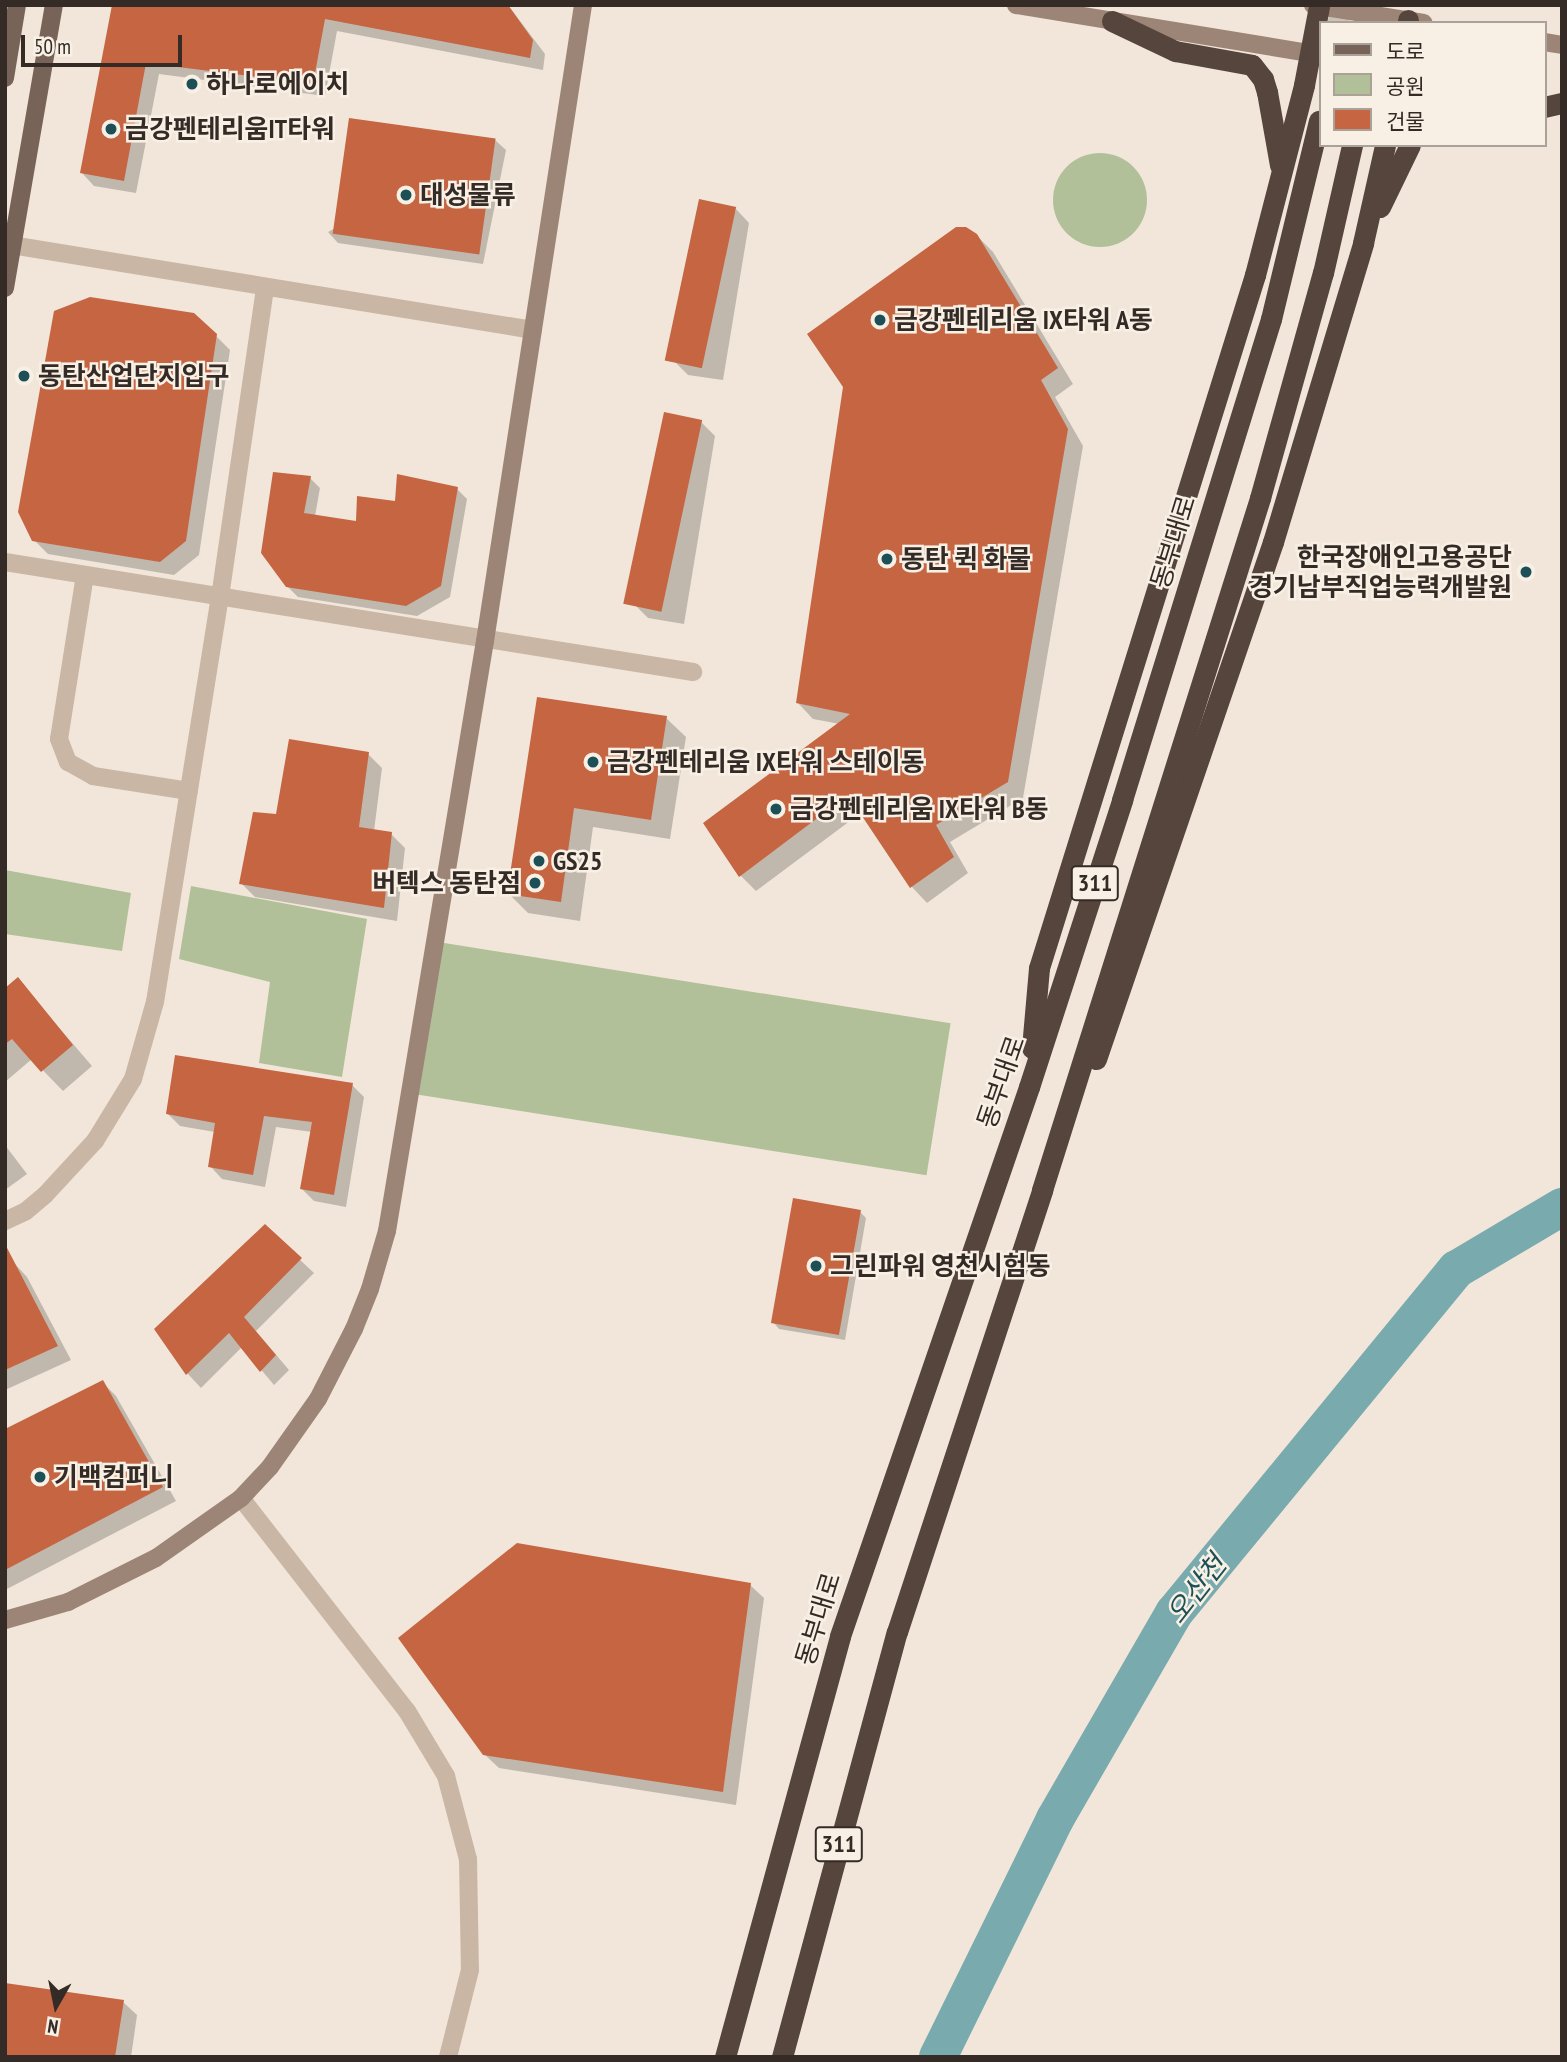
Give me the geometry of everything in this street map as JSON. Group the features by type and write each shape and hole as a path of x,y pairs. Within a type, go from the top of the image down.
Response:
{"highway":[{"path":"1029,1087 1039,968 1255,275 1315,54 1319,6"},
{"path":"1112,21 1175,51 1252,65 1263,79 1267,92 1281,172"},
{"name":"동부대로","path":"725,2057 841,1636 1029,1087 1271,319 1318,125"},
{"name":"311","path":"782,2057 897,1632 1042,1190 1260,498 1323,273 1353,147"},
{"path":"1042,1190 1106,1034 1273,542 1363,243 1385,147"},
{"path":"1363,243 1409,147"}],"main road":[{"path":"5,78 17,5"},
{"path":"5,288 9,245 54,5"}],"street":[{"path":"5,1620 68,1602 156,1558 241,1498 270,1467 318,1399 354,1329 370,1289 387,1231 485,641 583,5"},
{"path":"1016,5 1315,54"},
{"path":"1313,5 1407,21"},
{"path":"9,245 533,330"},
{"path":"5,1221 26,1211 45,1195 95,1141 132,1079 155,1002 220,597 265,288"},
{"path":"5,562 485,641 693,672"},
{"path":"85,575 59,739 68,762 93,776 189,791"},
{"path":"241,1498 407,1711 446,1776 468,1859 470,1970 448,2057"}],"green space":[{"path":"1100,153 1118,157 1133,167 1143,182 1147,200 1143,218 1133,233 1118,243 1100,247 1082,243 1067,233 1057,218 1053,200 1057,182 1067,167 1082,157"},
{"path":"5,870 131,893 122,951 5,934"},
{"path":"191,886 367,919 342,1077 259,1063 270,982 179,959"},
{"path":"438,942 951,1023 927,1175 414,1094"}],"building":[{"name":"금강펜테리움IT타워","path":"112,5 508,5 533,40 530,58 325,19 313,84 146,63 124,181 80,173"},
{"path":"349,118 496,139 479,254 333,234"},
{"path":"699,199 736,207 702,368 665,360"},
{"path":"956,227 966,227 977,234 1058,368 1041,380 1068,429 1008,782 936,825 954,857 910,888 848,795 739,877 703,823 850,714 796,703 843,387 807,334"},
{"path":"90,297 194,313 217,334 186,541 160,562 32,541 18,512 54,311"},
{"path":"664,412 702,420 661,612 623,604"},
{"path":"273,472 311,476 304,513 356,521 357,496 395,501 397,474 458,487 441,586 406,606 286,587 261,553"},
{"name":"금강펜테리움 IX타워 스테이동","path":"537,697 667,716 651,820 574,808 561,902 507,894"},
{"path":"289,739 369,752 359,827 392,832 384,908 239,884 253,812 276,814"},
{"path":"18,977 73,1045 41,1072 12,1039 5,1044 5,988"},
{"path":"175,1055 353,1083 334,1195 300,1189 312,1122 264,1116 253,1175 208,1167 215,1123 166,1114"},
{"name":"그린파워 영천시험동","path":"793,1198 861,1210 839,1335 771,1323"},
{"path":"265,1224 302,1258 244,1317 276,1355 260,1372 229,1333 186,1375 154,1329"},
{"path":"5,1244 58,1346 5,1370"},
{"path":"103,1380 163,1487 5,1570 5,1429"},
{"path":"517,1543 751,1583 723,1792 483,1755 398,1638"},
{"path":"5,1983 124,2000 115,2057 5,2057"}],"waterway":[{"name":"오산천","path":"938,2057 1055,1819 1174,1613 1457,1269 1562,1207"}],"tunnel":[{"path":"1338,21 1342,5"}],"place":[{"name":"하나로에이치","path":"192,84"},
{"name":"금강펜테리움IT타워","path":"111,129"},
{"name":"대성물류","path":"406,195"},
{"name":"금강펜테리움 IX타워 A동","path":"880,320"},
{"name":"동탄산업단지입구","path":"24,376"},
{"name":"동탄 퀵 화물","path":"887,559"},
{"name":"한국장애인고용공단 경기남부직업능력개발원","path":"1526,572"},
{"name":"금강펜테리움 IX타워 스테이동","path":"593,762"},
{"name":"금강펜테리움 IX타워 B동","path":"776,809"},
{"name":"GS25","path":"539,861"},
{"name":"버텍스 동탄점","path":"535,883"},
{"name":"그린파워 영천시험동","path":"816,1266"},
{"name":"기백컴퍼니","path":"40,1477"}]}
